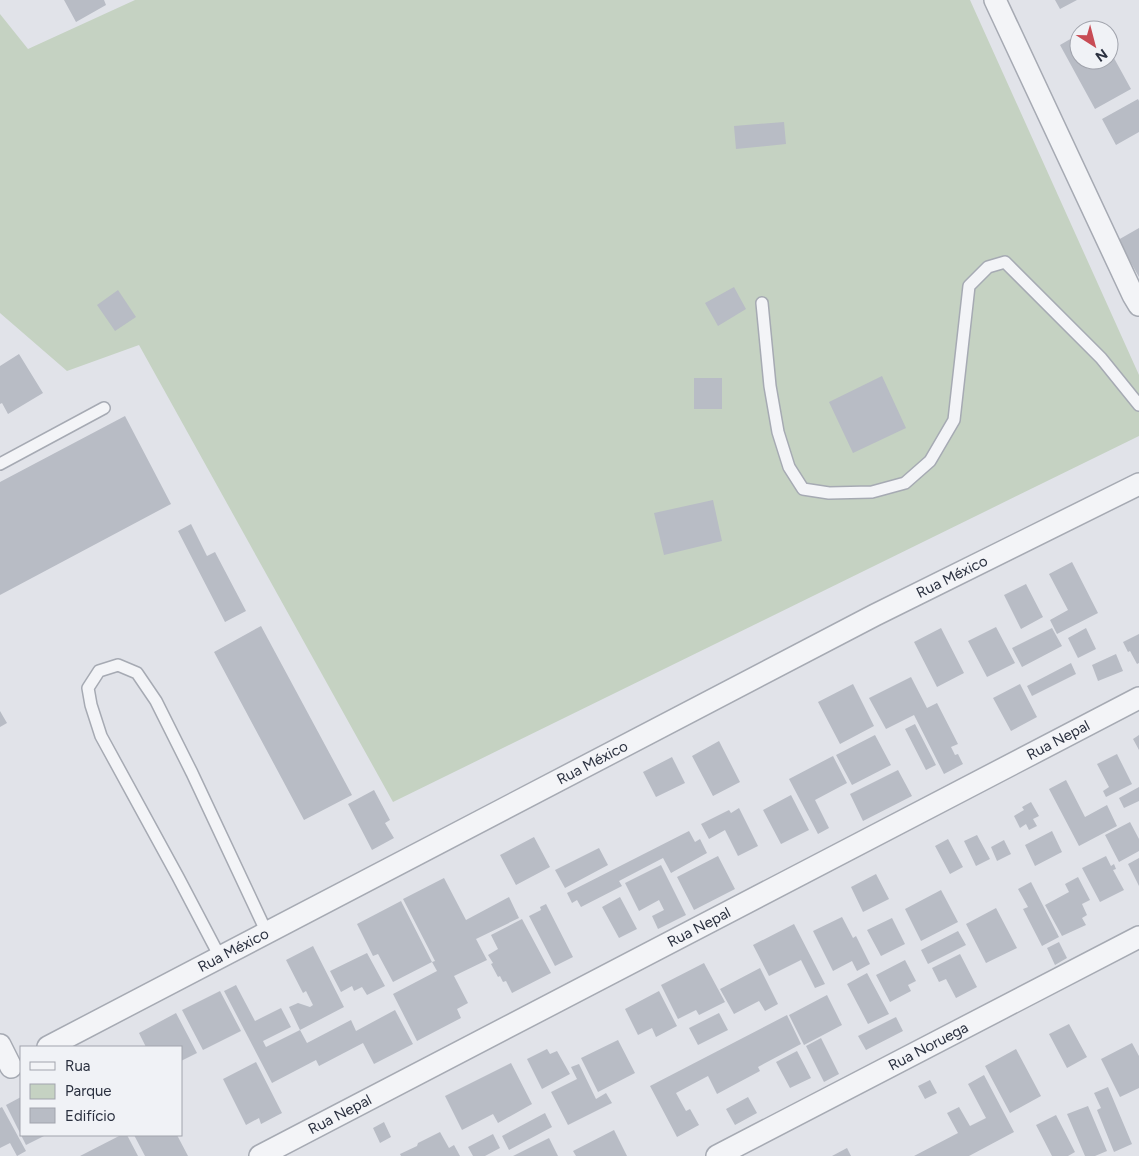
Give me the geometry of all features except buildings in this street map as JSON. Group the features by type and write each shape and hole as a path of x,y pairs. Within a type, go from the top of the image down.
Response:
{"street":[{"path":"995,0 1139,305"},
{"name":"Rua México","path":"50,1046 876,615 1139,484"},
{"name":"Rua Nepal","path":"260,1156 1139,698"},
{"name":"Rua Noruega","path":"717,1156 1139,937"},
{"path":"0,1045 11,1067"}],"lane":[{"path":"762,303 770,386 778,432 789,467 803,488 830,493 872,492 905,483 930,461 954,420 969,286 988,267 1005,262 1101,358 1139,405"},
{"path":"0,464 104,408"},
{"path":"220,958 101,736 91,705 88,688 99,671 118,665 137,673 156,701 192,772 267,933"}],"green space":[{"path":"135,0 970,0 1139,375 1139,436 393,802 139,345 67,371 0,313 0,14 28,49"}]}
